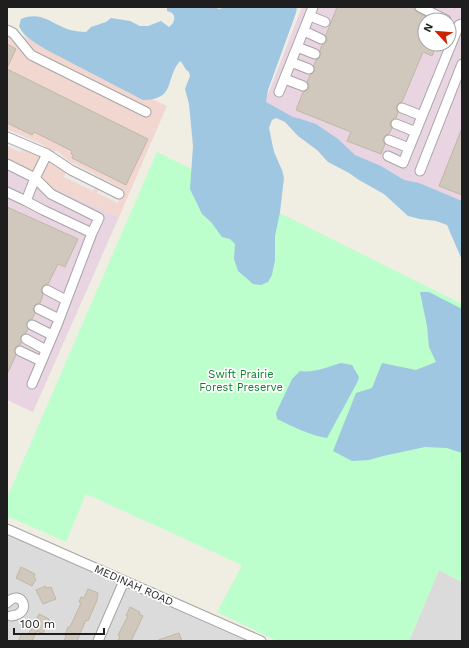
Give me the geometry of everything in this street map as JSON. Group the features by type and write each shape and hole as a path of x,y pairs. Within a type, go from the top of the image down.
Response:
{"street":[{"path":"420,7 430,12"},
{"path":"279,92 312,11 325,22"},
{"path":"388,156 403,163 460,24"},
{"path":"7,30 13,33 31,55 146,112"},
{"path":"304,31 322,39"},
{"path":"297,47 315,54"},
{"path":"291,62 309,70"},
{"path":"420,171 462,64"},
{"path":"285,79 303,86"},
{"path":"402,108 422,116"},
{"path":"396,124 416,132"},
{"path":"7,137 47,154 71,170 119,194"},
{"path":"389,140 409,148"},
{"path":"26,200 47,154"},
{"path":"7,164 35,178 51,194 99,218 32,384"},
{"path":"7,192 92,233"},
{"path":"47,290 66,300"},
{"path":"39,308 59,319"},
{"path":"32,325 52,335"},
{"path":"26,339 46,350"},
{"path":"20,351 41,361"},
{"name":"MEDINAH ROAD","path":"7,529 261,641"},
{"path":"98,641 124,581"},
{"path":"7,603 10,599 15,597 20,599 24,607 22,612 17,615 9,613 7,625"}],"shaded area":[{"path":"302,7 462,7 462,216 263,107"},
{"path":"7,28 167,106 119,217 29,178 7,165"},
{"path":"7,129 44,145 43,149 53,154 56,150 69,161 100,177 98,182 102,184 104,179 124,190 118,203 97,193 99,189 96,187 93,191 64,177 66,172 39,154 22,149 20,152 7,146"},
{"path":"7,166 29,178 119,217 33,412 7,400"},
{"path":"7,531 255,641 7,641"},
{"path":"439,570 462,582 462,641 409,641"}],"green space":[{"name":"Swift Prairie Forest Preserve","path":"157,152 462,304 462,582 439,570 409,641 277,641 217,612 242,565 86,494 66,542 7,516 7,498"}],"water":[{"path":"167,7 212,7 220,9 223,7 297,7 268,90 266,102 293,117 316,124 338,139 355,155 381,166 404,180 419,183 462,201 462,260 447,225 436,221 408,216 384,194 328,162 317,150 298,136 285,122 276,118 272,120 269,128 274,152 284,178 280,212 275,236 275,260 272,275 268,282 261,285 253,284 238,271 234,259 235,244 230,239 222,237 211,222 202,214 190,189 193,146 189,104 185,89 190,76 189,72 181,62 180,61 175,68 168,87 161,96 143,100 45,49 27,37 19,26 21,19 34,16 40,17 67,29 81,32 86,32 91,27 106,22 111,18 130,21 140,26 148,26 161,21 169,27 173,23 174,16 167,11"},
{"path":"420,292 429,292 462,309 462,453 447,448 425,447 369,460 352,461 333,451 356,393 372,388 382,363 416,370 436,362 429,347 427,326"},
{"path":"341,363 352,365 359,377 327,438 308,433 277,419 276,413 292,379 300,371 326,368"}],"building":[{"path":"337,7 412,7 417,12 417,52 423,52 402,102 397,105 396,109 398,112 396,118 391,121 390,125 392,128 389,134 384,137 383,141 385,144 381,154 347,141 351,132 296,110 303,92 308,89 309,85 307,82 310,75 314,72 314,65 316,60 320,57 322,45 327,41 326,35"},
{"path":"7,44 16,49 7,68"},
{"path":"423,52 434,52 432,56"},
{"path":"7,69 148,139 126,185 72,158 72,151 34,132 32,135 7,123"},
{"path":"462,128 462,195 439,186"},
{"path":"7,207 78,239 65,267 58,264 48,284 44,285 42,288 41,291 43,295 40,303 36,304 34,307 33,310 35,313 32,319 27,323 28,329 26,333 21,336 20,345 14,349 16,355 7,374"},
{"path":"21,567 35,574 34,578 36,579 32,586 16,578"},
{"path":"46,586 46,588 51,587 56,599 43,604 36,590"},
{"path":"88,589 98,593 97,600 88,621 86,620 77,641 64,641 68,627 70,627 81,603 79,602 81,597 84,598"},
{"path":"130,607 140,612 139,614 143,616 131,641 118,641 120,636 118,635 128,616 126,616"},
{"path":"39,614 49,619 47,628 45,628 43,634 37,631 32,641 18,641 22,633 28,635"},
{"path":"179,633 182,641 158,641 158,640"}]}
